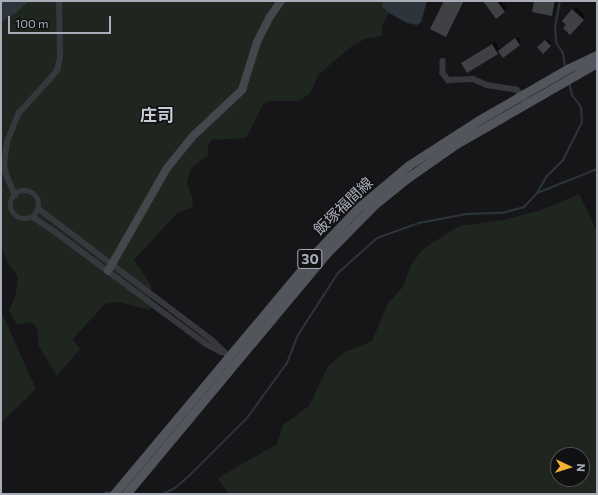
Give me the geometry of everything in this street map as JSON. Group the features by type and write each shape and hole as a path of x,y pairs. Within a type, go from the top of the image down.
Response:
{"main road":[{"name":"飯塚福間線","path":"126,494 316,252 359,207 409,165 479,120 524,99 575,70 597,55"},
{"name":"飯塚福間線","path":"575,70 597,63"},
{"name":"飯塚福間線","path":"114,494 232,359"}],"street":[{"path":"15,196 6,175 4,164 7,142 19,113 57,71 60,58 59,1"},
{"path":"110,268 167,168 192,137 242,90 257,42 269,18 281,1"},
{"path":"443,61 443,73 448,80 473,79 487,85 517,90 524,99"},
{"path":"39,209 32,217 24,219 16,216 13,212 11,204 15,196 26,191 33,194 38,200 39,209 110,268"},
{"path":"32,217 110,268 212,339 232,359"}],"shaded area":[{"path":"1,1 383,1 381,6 389,13 382,25 382,36 365,39 352,46 319,74 310,93 299,101 269,101 264,103 246,138 212,140 208,145 208,156 191,168 187,182 193,200 192,207 177,213 134,260 151,285 151,310 118,302 105,304 73,339 80,349 57,376 39,347 37,328 31,322 17,325 9,311 15,297 18,277 5,259 1,244"},
{"path":"1,1 29,1 16,13 1,22"},
{"path":"383,1 427,1 421,22 417,25 407,23 389,13 381,6"},
{"path":"579,194 597,231 597,494 228,494 218,478 277,444 283,425 309,406 328,366 345,352 372,341 388,303 403,287 411,265 423,249 459,226 503,220 541,210"},
{"path":"1,311 36,389 1,423"}],"building":[{"path":"444,1 464,1 446,37 430,29"},
{"path":"483,1 497,1 505,12 496,19"},
{"path":"534,1 555,1 552,16 532,12"},
{"path":"572,9 584,20 570,35 563,28 566,25 562,21"},
{"path":"515,38 520,45 503,58 498,51"},
{"path":"545,40 551,46 543,54 537,47"},
{"path":"492,44 498,54 467,73 461,63"}],"waterway":[{"path":"560,1 555,26 556,42 563,53 565,67"},
{"path":"163,494 175,488 191,474 247,418 287,363 298,335 338,273 377,238 419,223 466,214 502,213 524,207 537,193 547,176 563,160 582,122 581,107 572,95 569,83"},
{"path":"537,193 597,169"},
{"path":"103,494 107,492 111,493"}],"district":[{"name":"庄司","path":"157,115"}]}
